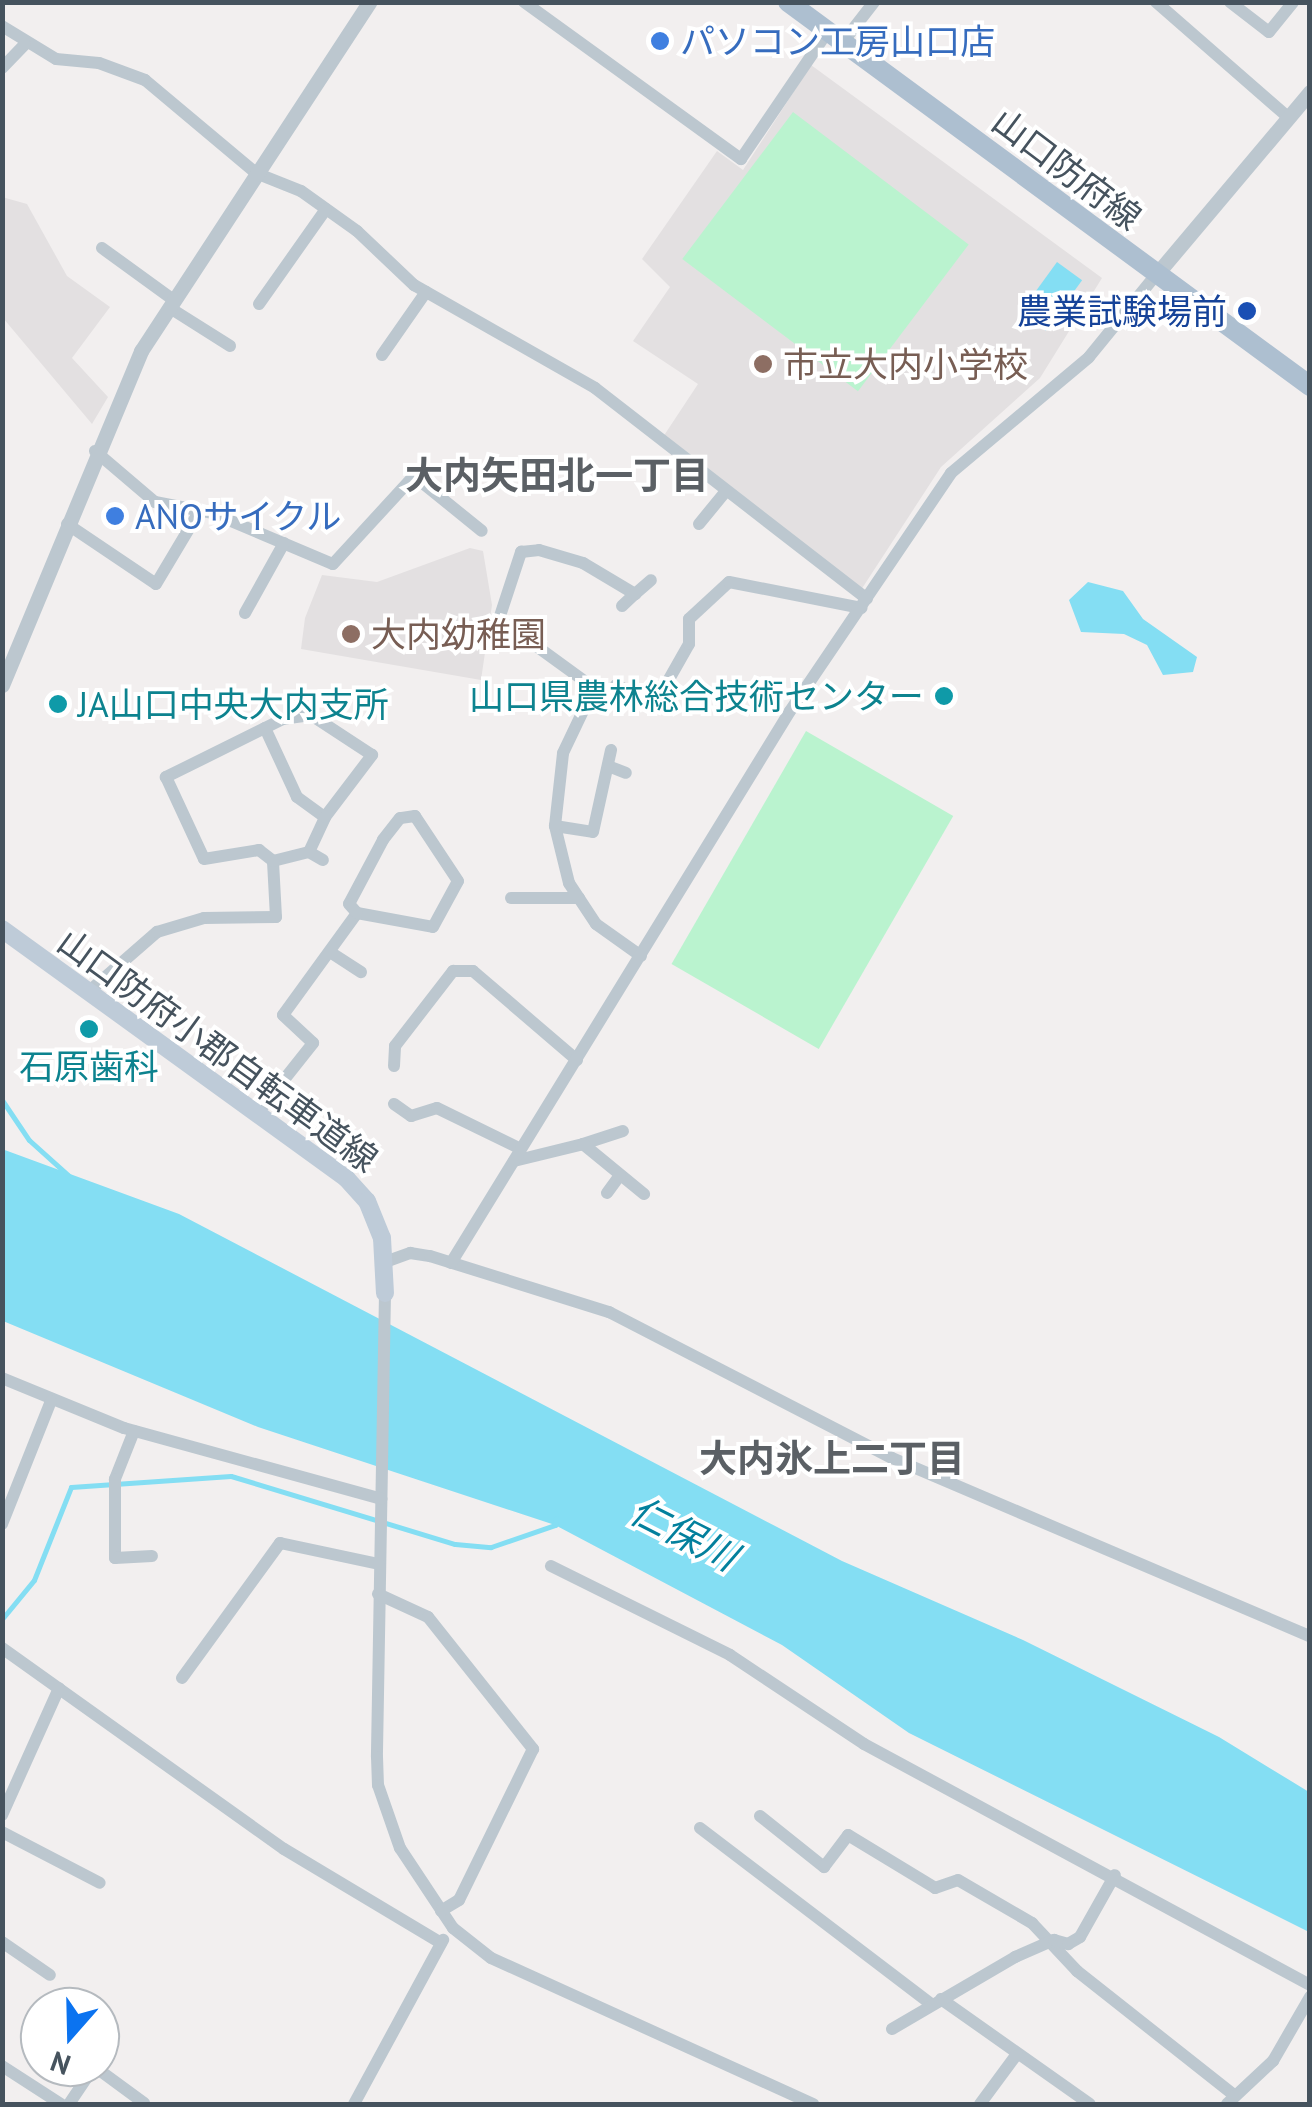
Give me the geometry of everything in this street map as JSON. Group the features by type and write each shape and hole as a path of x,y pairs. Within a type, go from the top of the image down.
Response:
{"main road":[{"name":"山口防府線","path":"788,2 1155,276 1310,386"},
{"name":"山口防府小郡自転車道線","path":"2,929 346,1178 367,1201 385,1262 384,1296"}],"street":[{"path":"2,685 123,386 369,2"},
{"path":"524,2 742,159 836,36 874,2"},
{"path":"1156,2 1288,117"},
{"path":"1230,2 1269,32 1293,2"},
{"path":"2,26 25,44 56,59 99,63 145,80 256,173 326,209 426,292 595,388 864,604"},
{"path":"2,68 25,44"},
{"path":"451,1264 641,956 950,473 1089,357 1310,92"},
{"path":"259,304 326,209"},
{"path":"102,248 230,346"},
{"path":"382,355 426,292"},
{"path":"95,451 155,502 199,512 333,564 414,476 482,531"},
{"path":"700,524 726,491"},
{"path":"66,524 156,584 199,512"},
{"path":"245,613 284,544"},
{"path":"635,594 582,563 539,550 522,552 514,562 498,619 594,688 563,753 555,826 579,898 596,924 641,956"},
{"path":"622,606 652,580"},
{"path":"616,685 655,704 689,644 688,619 729,582 864,604"},
{"path":"309,852 325,817 372,755 311,715 265,728 166,777 204,858 258,850 274,860 309,852 323,860"},
{"path":"265,728 297,796 325,817"},
{"path":"555,826 593,832 611,750"},
{"path":"608,766 626,773"},
{"path":"415,816 458,881 433,928 357,914 348,904 382,840 400,818 415,816"},
{"path":"87,992 158,932 204,918 276,917 274,860"},
{"path":"511,898 579,898"},
{"path":"256,1115 313,1043 283,1015 357,914"},
{"path":"330,952 361,972"},
{"path":"394,1066 395,1046 453,970 473,971 577,1060"},
{"path":"394,1104 411,1116 437,1108 518,1155 583,1144 624,1132"},
{"path":"583,1144 644,1194"},
{"path":"606,1193 620,1175"},
{"path":"385,1262 410,1253 609,1312 892,1458 1310,1636"},
{"path":"384,1296 378,1785 400,1848 452,1928 521,1975 813,2104"},
{"path":"2,1378 51,1401 134,1431 380,1499"},
{"path":"2,1524 51,1401"},
{"path":"134,1431 114,1486 115,1558 152,1556"},
{"path":"182,1678 280,1542 379,1564"},
{"path":"551,1566 730,1656 864,1744 1115,1875 1310,1985"},
{"path":"378,1594 428,1618 533,1749 459,1900 441,1911"},
{"path":"2,1648 284,1849 441,1944"},
{"path":"2,1815 59,1688"},
{"path":"760,1816 824,1867 848,1835 891,1867 935,1888 958,1880 1054,1940 1068,1944 1080,1937 1115,1875"},
{"path":"700,1828 936,2001 1090,2104"},
{"path":"2,1832 100,1883"},
{"path":"354,2104 452,1928"},
{"path":"892,2029 936,2001 1054,1940"},
{"path":"1054,1940 1076,1971 1231,2100 1272,2061 1310,1997"},
{"path":"2,1942 50,1975"},
{"path":"980,2104 1017,2054"},
{"path":"4,2070 65,2104"},
{"path":"120,2086 144,2104"}],"shaded area":[{"path":"811,65 1102,278 1040,378 941,467 861,590 663,437 698,384 633,341 670,287 642,259 717,151 743,170"},
{"path":"2,197 27,204 67,276 110,307 72,358 108,397 92,424 3,318"},
{"path":"470,548 483,551 492,605 481,680 301,649 305,618 322,575 377,582"}],"green space":[{"path":"793,112 969,244 858,391 682,259"},
{"path":"806,731 953,816 819,1049 672,964"}],"water":[{"path":"1057,262 1082,280 1046,330 1021,312"},
{"path":"1088,582 1123,591 1143,619 1197,657 1193,672 1163,675 1147,645 1124,634 1081,632 1069,600"},
{"name":"仁保川","path":"2,1149 179,1214 842,1561 1023,1640 1219,1737 1309,1792 1309,1932 909,1733 782,1645 555,1525 258,1427 3,1321"}],"waterway":[{"path":"2,1100 29,1140 69,1176"},
{"path":"2,1619 34,1580 71,1487 231,1476 455,1544 491,1547 555,1525 556,1518"}],"place":[{"name":"パソコン工房山口店","path":"660,41"},
{"name":"農業試験場前","path":"1247,311"},
{"name":"市立大内小学校","path":"763,364"},
{"name":"ANOサイクル","path":"115,516"},
{"name":"大内幼稚園","path":"351,634"},
{"name":"山口県農林総合技術センター","path":"944,696"},
{"name":"JA山口中央大内支所","path":"58,704"},
{"name":"石原歯科","path":"89,1029"}],"district":[{"name":"大内矢田北一丁目","path":"557,475"},
{"name":"大内氷上二丁目","path":"832,1458"}]}
